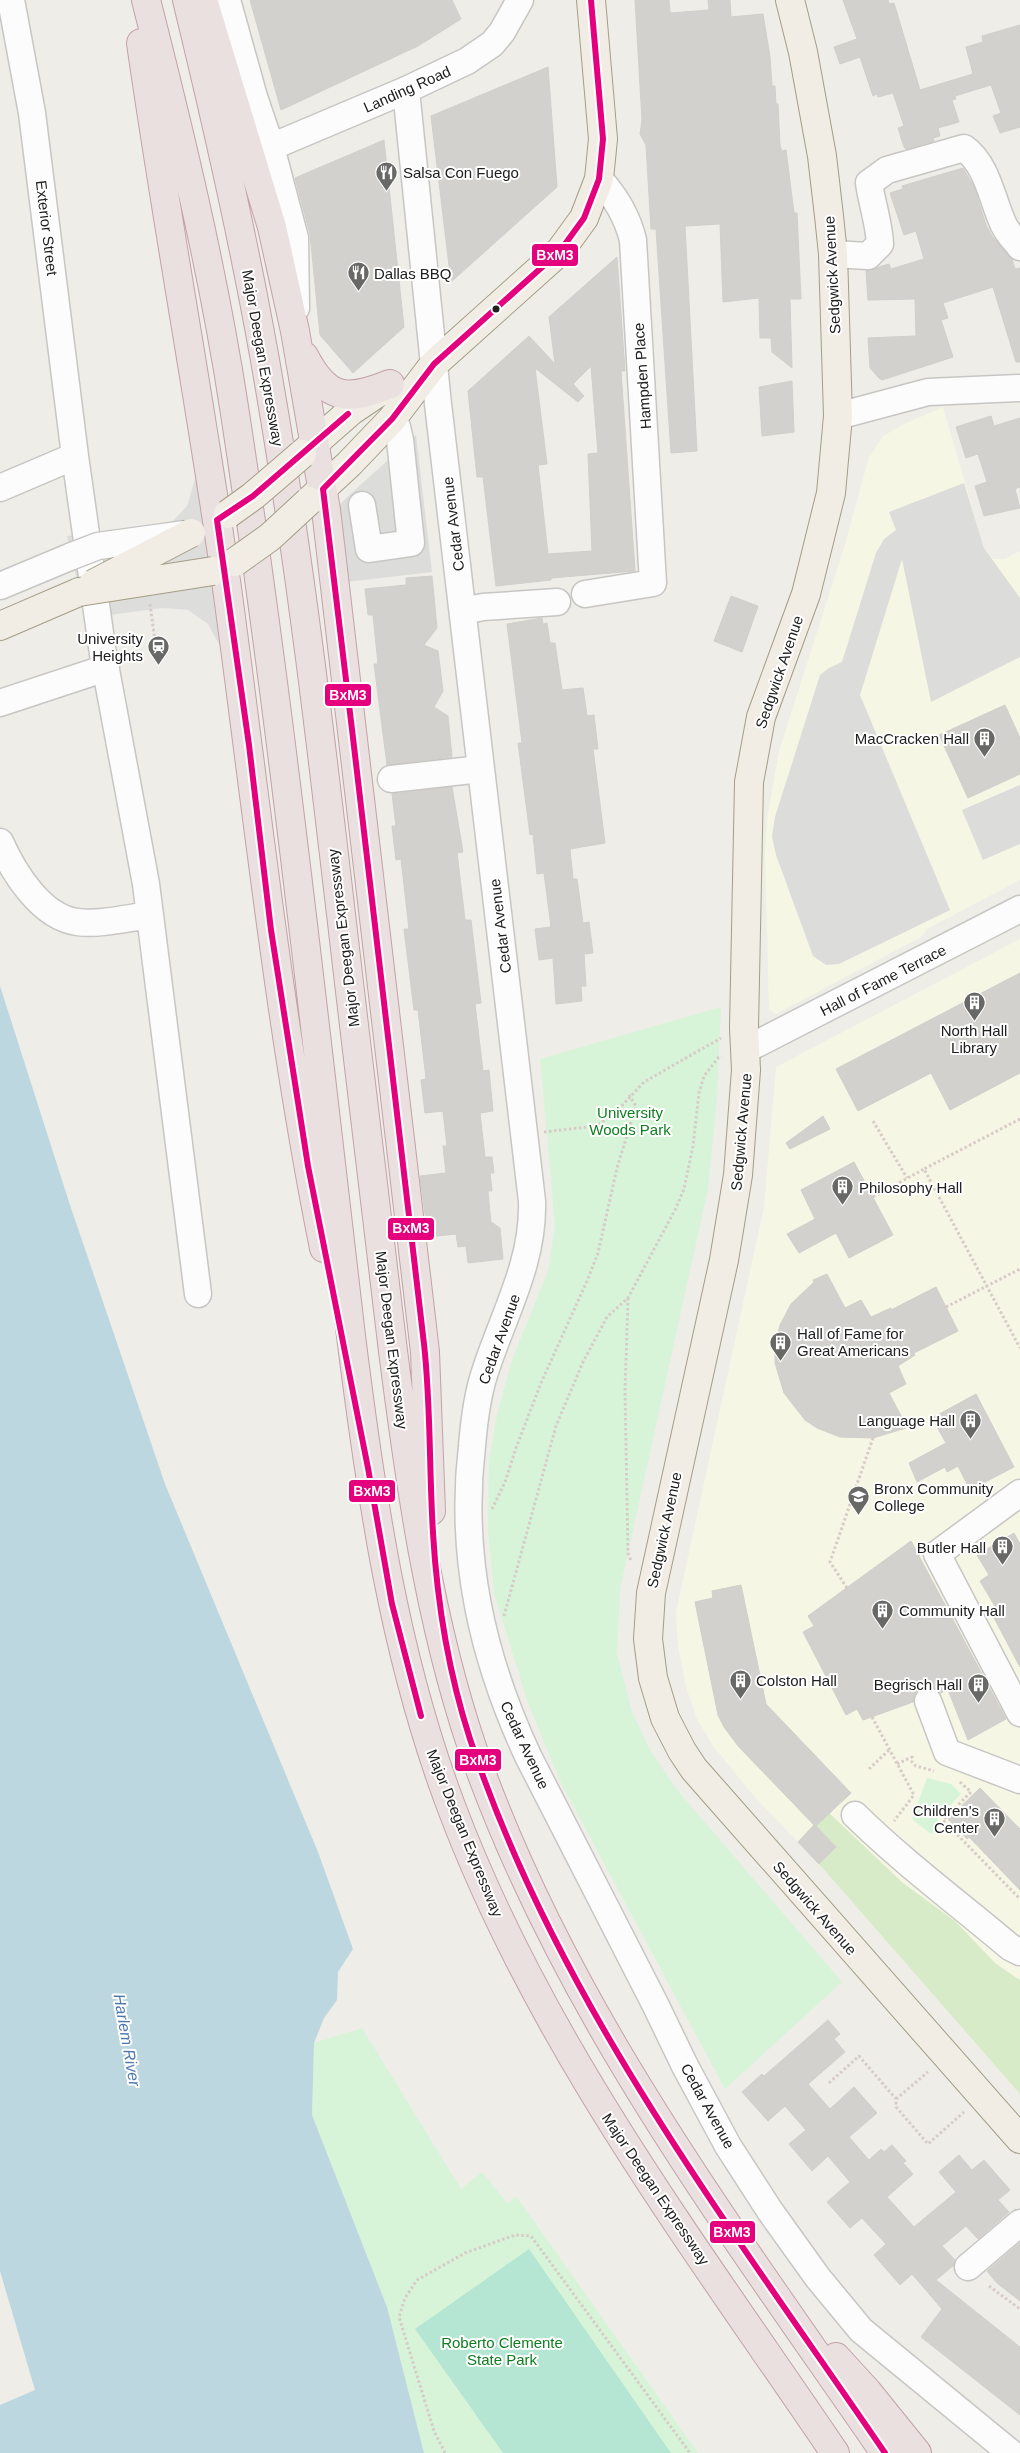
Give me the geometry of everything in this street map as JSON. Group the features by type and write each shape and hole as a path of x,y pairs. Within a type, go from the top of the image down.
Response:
{"highway":[{"path":"134,0 163,196 194,372 211,523 224,567 272,930 308,1166 368,1468"},
{"name":"Major Deegan Expressway","path":"146,0 196,209 234,404 289,809 368,1468 390,1594 408,1672 450,1803 476,1869 504,1931 535,1992 604,2112 835,2453"},
{"name":"Major Deegan Expressway","path":"186,0 244,254 282,461 329,813 400,1406 421,1540 451,1676 471,1742 495,1809 521,1872 551,1934 584,1995 654,2114 885,2453"},
{"path":"203,0 264,197 295,331 422,1319 427,1382 433,1538 451,1676"},
{"path":"295,331 304,356 314,373 322,384 333,392 355,396 390,384"},
{"path":"770,2286 867,2391 917,2453"}],"main road":[{"path":"79,592 224,567 270,537 316,495 392,419 434,364 569,241 588,212 599,179 603,139 591,0"},
{"name":"Sedgwick Avenue","path":"790,0 803,52 822,156 833,254 838,416 831,493 806,594 761,717 749,782 733,1054 745,1089 735,1204 651,1593 648,1639 654,1678 665,1718 682,1751 704,1780 1020,2140"},
{"path":"0,626 79,592 211,523 253,496 351,411 390,384 434,364"}],"street":[{"path":"227,0 254,97 271,147 296,247 295,331"},
{"name":"Landing Road","path":"271,147 406,90 479,54 502,32 520,0"},
{"name":"Exterior Street","path":"8,10 32,113 75,456 105,661 150,915 198,1294"},
{"name":"Cedar Avenue","path":"406,90 434,364 528,1164 532,1217 532,1236 517,1289 484,1377 474,1423 469,1467 468,1515 471,1567 480,1623 492,1667 510,1717 529,1758 685,2066 728,2146 770,2211 818,2278 860,2330 1011,2453"},
{"path":"833,254 868,256 880,244 879,227 871,202 869,183 876,177 887,170 964,148 971,153 976,161 993,195 1008,235 1020,247"},
{"name":"Hampden Place","path":"585,594 653,583 633,240 626,217 617,201 599,179"},
{"path":"838,416 928,392 1020,388"},
{"path":"362,505 369,548 411,543 400,440 397,427 392,419"},
{"path":"0,488 75,456"},
{"path":"0,586 98,546 211,523"},
{"path":"44,568 58,565 66,568 79,592"},
{"path":"463,611 483,607 557,602"},
{"path":"0,703 105,661"},
{"path":"391,779 481,769"},
{"path":"0,842 23,882 48,909 63,919 90,923 150,915"},
{"name":"Hall of Fame Terrace","path":"733,1054 1020,909"},
{"path":"1020,1493 937,1554 1020,1713"},
{"path":"928,1701 947,1752 1020,1780"},
{"path":"855,1815 880,1840 932,1885 1020,1952"},
{"path":"968,2267 1020,2223"}],"path":[{"path":"150,604 158,663"},
{"path":"542,1132 596,1126 615,1113 629,1095 644,1082 721,1038"},
{"path":"503,1622 556,1426 583,1362 607,1316 628,1298 684,1189 692,1146 698,1093 704,1076 718,1058 733,1054"},
{"path":"488,1517 505,1482 541,1383 598,1253 616,1168 636,1106 629,1095"},
{"path":"873,1197 1020,1119"},
{"path":"873,1121 907,1178"},
{"path":"924,1169 1020,1348"},
{"path":"946,1308 1020,1269"},
{"path":"628,1298 625,1392 626,1480 628,1553 631,1561"},
{"path":"847,1588 830,1562 873,1438"},
{"path":"872,1717 914,1795 880,1840"},
{"path":"869,1769 889,1750"},
{"path":"897,1764 912,1757 912,1762 916,1766 939,1773"},
{"path":"955,1777 971,1792 943,1820 1020,1899"},
{"path":"829,2083 859,2056 896,2099 896,2107 928,2144 964,2112"},
{"path":"896,2099 928,2072"},
{"path":"445,2453 434,2430 399,2317 405,2298 417,2280 465,2254 514,2234 531,2236 690,2453"},
{"path":"989,2286 1020,2309"}],"shaded area":[{"path":"943,407 984,548 993,559 1005,559 1020,551 1020,880 927,929 921,937 776,1014 769,1009 765,855 767,819 779,751 844,548 869,457 883,436 904,424"},
{"path":"416,435 432,572 346,582 339,506"},
{"path":"964,483 984,548 1020,598 1020,657 931,702 902,559 860,695 950,910 839,964 826,965 813,956 776,855 772,836 775,817 820,675 842,662 876,553 884,539 896,530 889,512"},
{"path":"1020,785 1020,844 983,860 962,810"},
{"name":"Bronx Community College","path":"1020,939 1020,2094 819,1864 753,1795 713,1746 697,1719 686,1687 678,1646 676,1612 764,1207 776,1067"}],"green space":[{"name":"University Woods Park","path":"721,1007 717,1098 708,1189 620,1589 617,1653 632,1712 650,1750 678,1791 842,1982 725,2089 561,1783 528,1703 494,1593 488,1530 489,1460 497,1415 512,1360 548,1271 555,1225 540,1059"},
{"path":"927,1778 951,1784 961,1794 937,1819 941,1824 931,1834 912,1819"},
{"path":"824,1808 903,1883 955,1921 995,1963 1020,1980 1020,2094 819,1864 836,1847 811,1821"},
{"name":"Roberto Clemente State Park","path":"362,2028 461,2189 482,2172 508,2204 516,2196 698,2453 424,2453 387,2307 312,2115 314,2043"},
{"path":"529,2249 671,2453 503,2453 415,2329"}],"water":[{"name":"Harlem River","path":"0,986 69,1202 165,1484 318,1852 353,1949 338,1972 337,2000 324,2018 314,2043 312,2115 387,2307 424,2453 0,2453 0,2405 35,2390 0,2271"}],"pier":[{"path":"199,466 226,657 208,624 188,610 162,608 102,616 86,621 67,536 163,524 174,520 187,506"}],"building":[{"path":"250,0 452,0 461,19 418,46 281,110"},
{"path":"635,0 669,0 670,13 709,10 708,0 730,0 731,17 763,14 770,57 772,86 775,86 776,104 778,104 780,146 782,151 786,150 794,213 797,213 801,299 790,299 792,368 772,352 771,338 760,338 759,298 723,302 720,224 685,226 697,451 671,453 656,229 651,229 646,145 640,134 642,120"},
{"path":"843,0 888,0 889,4 894,3 920,90 973,74 966,47 983,42 982,36 1020,25 1020,127 1000,133 993,116 1001,113 991,85 955,96 956,99 952,100 959,122 938,128 940,136 933,138 934,141 906,149 898,128 904,126 893,93 878,97 877,94 873,96 860,57 840,64 834,47 857,39"},
{"path":"548,67 557,187 451,282 431,116"},
{"path":"384,140 404,327 353,373 320,335 310,234 295,178"},
{"path":"963,168 974,187 986,225 992,236 1012,259 1015,269 1020,268 1020,362 1016,362 993,287 943,303 948,318 941,320 953,357 882,380 870,368 868,338 916,336 915,299 868,300 866,271 889,264 891,269 924,259 916,231 904,235 890,193 903,189 902,186"},
{"path":"617,257 625,371 621,371 635,571 551,578 551,580 496,586 483,477 477,477 468,391 529,336 555,364 549,317","holes":["591,366 598,453 588,454 592,551 548,554 538,465 547,464 535,368 578,402 584,396 573,384"]},
{"path":"792,381 794,432 762,436 759,387"},
{"path":"991,416 994,426 1020,418 1020,487 1015,489 1020,508 984,516 975,486 987,482 978,454 966,458 956,427"},
{"path":"432,576 437,628 424,645 438,651 443,691 434,707 448,716 452,757 387,765 374,664 378,664 373,615 368,615 365,589 406,585 406,578"},
{"path":"731,596 758,606 742,652 714,641"},
{"path":"542,618 543,624 547,623 550,643 555,643 562,690 583,688 587,716 594,715 598,749 593,749 605,843 570,849 573,879 577,879 583,923 589,922 593,953 584,954 586,986 581,986 582,1001 556,1004 553,958 539,960 535,929 551,927 544,873 537,874 533,834 530,835 518,743 522,743 507,624"},
{"name":"MacCracken Hall","path":"1005,705 1020,738 1020,774 968,798 939,735"},
{"path":"452,787 463,852 457,853 465,920 471,920 481,1003 475,1004 483,1071 489,1070 493,1111 480,1113 485,1157 492,1157 494,1173 490,1173 492,1191 488,1191 490,1214 491,1222 500,1228 503,1259 468,1263 466,1246 458,1247 456,1234 428,1237 420,1176 446,1173 443,1146 447,1146 443,1111 425,1113 421,1080 426,1079 418,1010 414,1010 404,929 409,929 401,859 396,860 392,826 396,826 392,794"},
{"name":"North Hall Library","path":"1020,973 1020,1073 950,1110 931,1073 858,1111 836,1069"},
{"path":"823,1116 830,1129 790,1149 786,1143"},
{"name":"Philosophy Hall","path":"854,1162 893,1235 849,1258 836,1233 799,1253 787,1234 815,1219 801,1190"},
{"path":"827,1274 845,1308 861,1300 871,1317 891,1308 891,1310 936,1287 958,1331 914,1353 915,1355 898,1366 906,1384 889,1393 906,1428 873,1438 840,1437 817,1428 805,1420 784,1393 775,1363 775,1347 780,1325 791,1304 814,1282 813,1280"},
{"name":"Language Hall","path":"976,1394 1014,1467 970,1490 958,1466 947,1472 945,1467 917,1482 909,1463 946,1443 932,1418"},
{"path":"1014,1533 1020,1544 1020,1667 993,1616 999,1613 980,1581 989,1575 977,1555"},
{"name":"Community Hall","path":"911,1541 1006,1719 968,1740 948,1690 940,1693 931,1686 923,1687 916,1692 913,1702 863,1720 857,1709 846,1715 803,1632 814,1626 808,1616"},
{"name":"Colston Hall","path":"741,1585 766,1704 851,1793 816,1826 836,1847 819,1864 798,1842 814,1825 738,1746 718,1715 695,1602 713,1598 712,1591"},
{"name":"Children's Center","path":"980,1788 1020,1829 1020,1890 969,1837 967,1839 948,1819"},
{"path":"828,2020 840,2034 834,2039 845,2052 808,2084 830,2109 854,2087 877,2113 849,2137 869,2160 881,2149 884,2152 892,2145 906,2161 903,2163 913,2174 887,2197 914,2227 956,2192 939,2172 959,2155 972,2170 984,2160 1010,2190 998,2200 1009,2212 978,2239 966,2226 942,2246 955,2260 954,2265 936,2280 1020,2347 1020,2415 921,2337 942,2309 912,2274 900,2285 874,2255 886,2244 862,2218 850,2228 827,2202 850,2182 828,2156 812,2171 789,2144 806,2130 785,2106 768,2121 742,2092 762,2074 764,2076"},
{"path":"1020,2243 1020,2301 997,2283 987,2271"}],"transit line":[{"name":"BxM3","path":"591,0 603,139 599,179 584,218 560,251 434,364 392,419 323,489 424,1344 428,1391 433,1533 441,1611 450,1663 470,1739 506,1836 550,1930 599,2021 652,2109 767,2283 885,2453"},
{"name":"BxM3","path":"348,414 253,496 217,520 249,745 271,930 308,1166 368,1468 392,1604 421,1716"}],"place":[{"name":"Salsa Con Fuego","path":"387,191"},
{"name":"Dallas BBQ","path":"358,292"},
{"name":"University Heights","path":"159,666"},
{"name":"MacCracken Hall","path":"985,757"},
{"name":"North Hall Library","path":"974,1021"},
{"name":"Philosophy Hall","path":"843,1206"},
{"name":"Hall of Fame for Great Americans","path":"781,1361"},
{"name":"Language Hall","path":"971,1439"},
{"name":"Bronx Community College","path":"858,1516"},
{"name":"Butler Hall","path":"1002,1566"},
{"name":"Community Hall","path":"883,1629"},
{"name":"Colston Hall","path":"740,1699"},
{"name":"Begrisch Hall","path":"978,1703"},
{"name":"Children's Center","path":"995,1838"}]}
